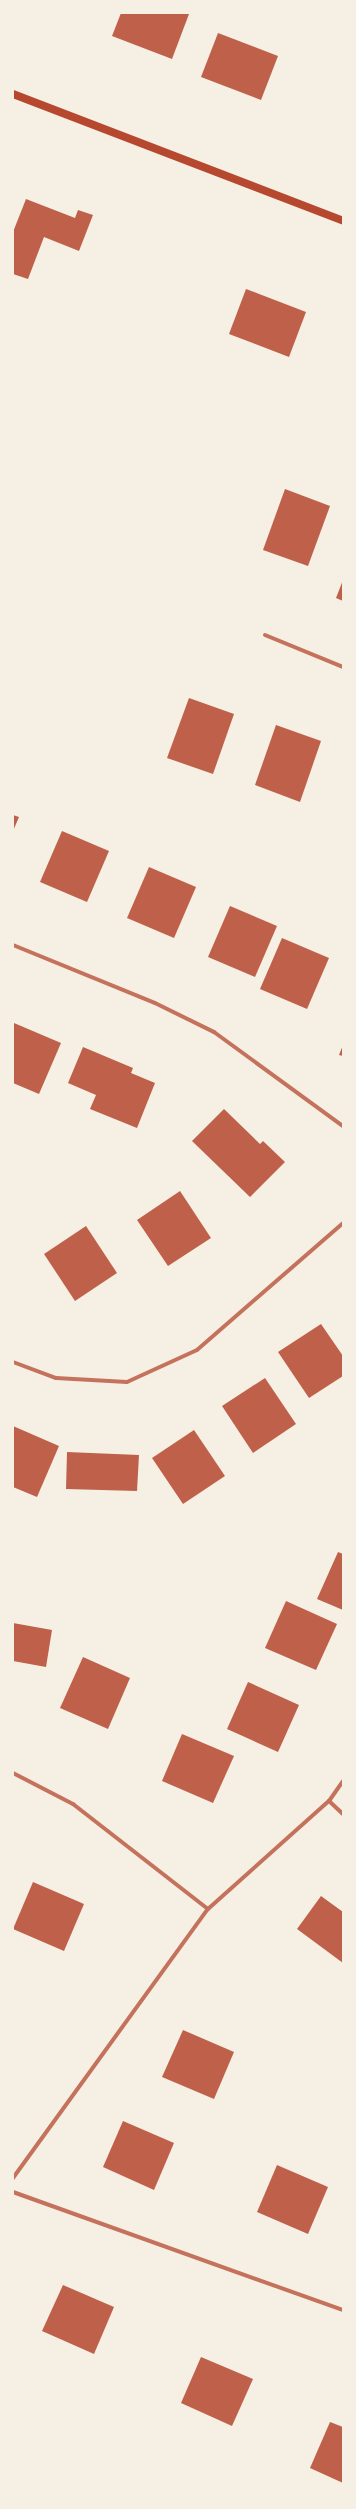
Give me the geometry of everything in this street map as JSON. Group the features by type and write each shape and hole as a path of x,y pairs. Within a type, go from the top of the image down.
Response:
{"main road":[{"path":"13,94 343,221"}],"street":[{"path":"265,635 343,667"},
{"path":"13,945 155,1003 214,1032 343,1126"},
{"path":"13,1362 56,1378 127,1382 197,1350 343,1223"},
{"path":"13,1773 74,1804 208,1909"},
{"path":"13,2178 208,1909 329,1801 343,1781"},
{"path":"329,1801 343,1814"},
{"path":"13,2192 343,2310"}],"building":[{"path":"121,13 189,14 172,59 112,36"},
{"path":"218,33 278,56 261,100 201,77"},
{"path":"26,199 75,218 78,210 93,215 79,251 44,237 28,279 13,274 13,232"},
{"path":"246,289 306,312 289,357 229,334"},
{"path":"285,489 330,506 308,566 263,550"},
{"path":"343,580 343,601 336,598"},
{"path":"189,698 234,714 213,774 167,758"},
{"path":"276,725 321,741 300,802 255,785"},
{"path":"13,815 19,817 13,831"},
{"path":"62,831 109,851 87,902 40,882"},
{"path":"149,867 196,887 174,938 127,918"},
{"path":"230,906 277,926 255,977 208,957"},
{"path":"282,938 329,958 307,1009 260,989"},
{"path":"14,1023 61,1043 39,1094 13,1083"},
{"path":"343,1045 343,1056 339,1055"},
{"path":"83,1047 133,1068 131,1073 155,1083 137,1128 90,1109 96,1095 68,1083"},
{"path":"224,1109 260,1144 263,1141 285,1162 250,1197 192,1141"},
{"path":"180,1191 211,1238 168,1266 137,1220"},
{"path":"86,1226 117,1273 75,1301 44,1254"},
{"path":"321,1324 343,1356 343,1376 309,1398 278,1352"},
{"path":"265,1378 296,1424 253,1453 222,1406"},
{"path":"13,1426 59,1446 37,1497 13,1487"},
{"path":"194,1430 225,1476 183,1504 152,1458"},
{"path":"67,1452 139,1455 137,1491 66,1489"},
{"path":"338,1552 343,1554 343,1610 317,1599"},
{"path":"286,1601 337,1624 316,1670 265,1648"},
{"path":"13,1623 52,1630 46,1667 13,1661"},
{"path":"83,1657 130,1678 108,1729 60,1708"},
{"path":"248,1682 299,1705 278,1752 227,1729"},
{"path":"182,1734 234,1756 213,1803 162,1781"},
{"path":"33,1882 84,1904 64,1951 13,1929"},
{"path":"321,1896 343,1912 343,1963 297,1929"},
{"path":"183,2030 234,2052 214,2099 162,2077"},
{"path":"123,2121 174,2143 154,2190 103,2167"},
{"path":"277,2165 328,2187 308,2234 257,2212"},
{"path":"63,2285 114,2307 94,2354 42,2331"},
{"path":"201,2357 253,2379 232,2426 181,2403"},
{"path":"330,2422 343,2427 343,2483 310,2468"}]}
